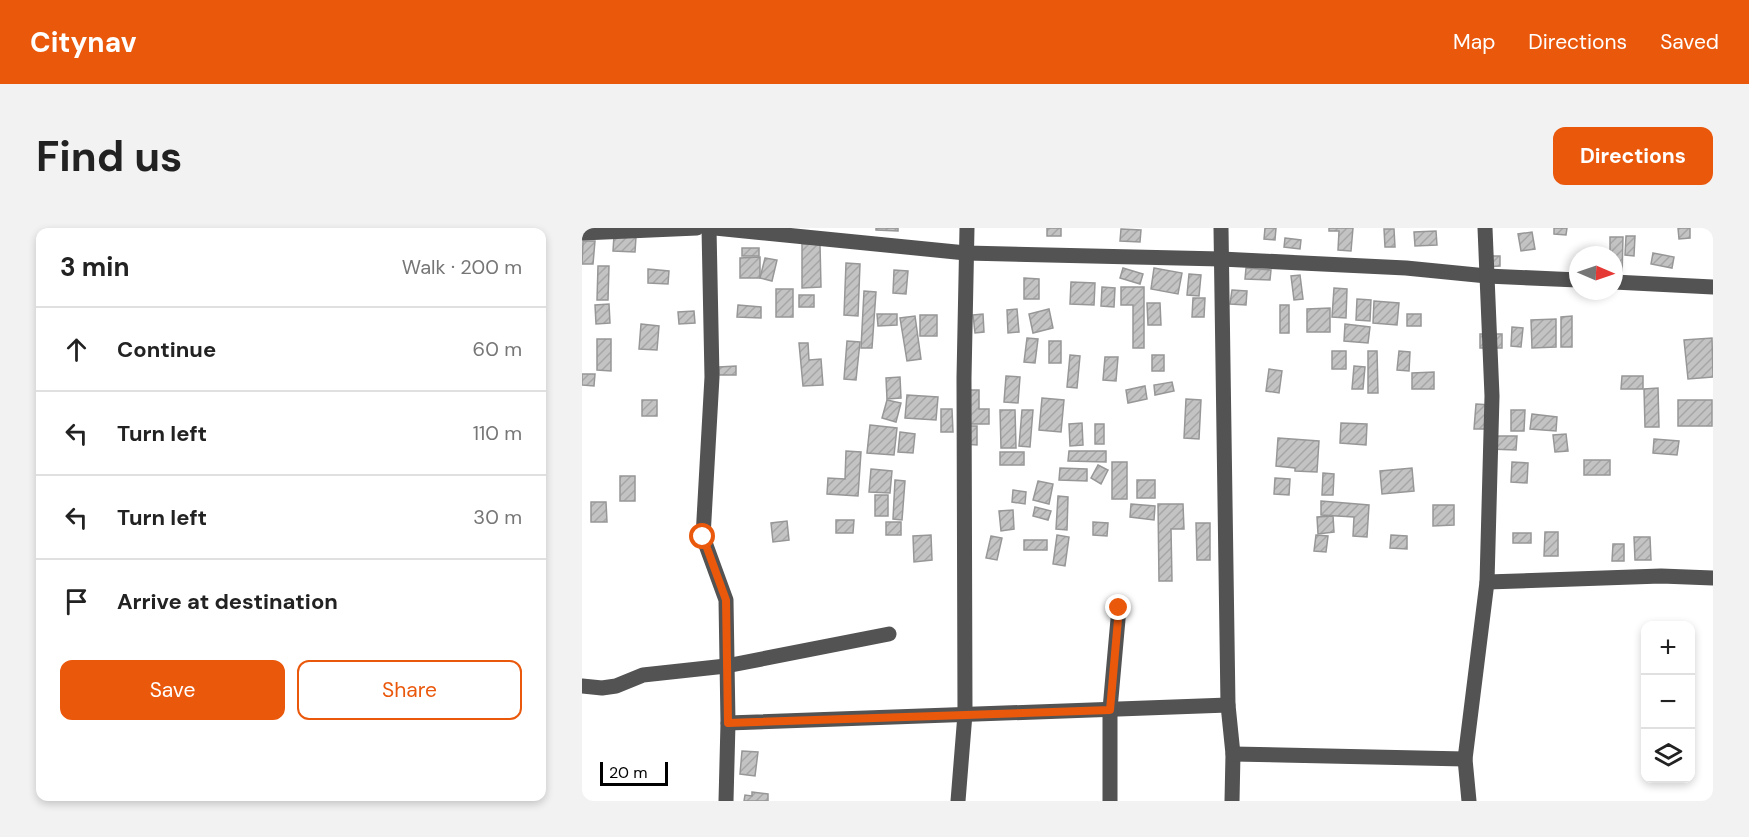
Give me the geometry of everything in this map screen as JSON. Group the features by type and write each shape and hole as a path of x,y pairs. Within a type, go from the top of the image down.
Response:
{"street":[{"path":"582,233 697,228"},
{"path":"709,228 712,377 703,537 726,600 728,723 726,801"},
{"path":"715,228 966,253 1221,259 1406,267 1487,276 1569,280"},
{"path":"958,801 965,714 963,414 966,228"},
{"path":"1221,228 1228,705 1233,754 1232,801"},
{"path":"1469,801 1465,759 1487,582 1492,396 1485,228"},
{"path":"1623,282 1713,287"},
{"path":"1487,582 1661,576 1713,578"},
{"path":"1110,801 1110,710 1119,608"},
{"path":"582,686 616,686 643,675 726,666 889,634"},
{"path":"728,723 1228,705"},
{"path":"1233,754 1465,759"}],"building":[{"path":"876,228 898,228 898,231 876,230"},
{"path":"1047,228 1061,228 1061,236 1047,236"},
{"path":"1265,228 1276,228 1275,240 1264,239"},
{"path":"1329,228 1353,228 1351,251 1338,250 1339,231 1329,231"},
{"path":"1554,228 1567,228 1566,235 1554,234"},
{"path":"1678,228 1690,228 1690,238 1679,239"},
{"path":"1121,229 1141,230 1140,242 1120,241"},
{"path":"1384,229 1394,229 1395,247 1385,247"},
{"path":"1436,231 1437,245 1415,246 1414,232"},
{"path":"1532,232 1535,249 1521,251 1518,234"},
{"path":"614,235 636,237 635,252 613,251"},
{"path":"1626,236 1635,236 1634,256 1625,255"},
{"path":"1610,237 1623,237 1623,246 1610,246"},
{"path":"1285,238 1301,240 1300,249 1284,247"},
{"path":"583,241 595,241 593,264 582,264"},
{"path":"802,244 820,244 821,287 802,288"},
{"path":"742,248 759,248 759,256 742,256"},
{"path":"1653,253 1674,257 1672,268 1651,264"},
{"path":"1481,256 1500,256 1500,266 1481,267"},
{"path":"760,257 760,278 740,278 740,258"},
{"path":"765,258 777,260 772,281 760,278"},
{"path":"846,263 860,264 858,316 844,315"},
{"path":"598,266 609,266 608,300 597,300"},
{"path":"1123,268 1143,274 1140,284 1120,278"},
{"path":"1154,268 1182,273 1178,294 1151,289"},
{"path":"1246,268 1271,270 1270,280 1245,279"},
{"path":"648,269 669,271 668,284 648,283"},
{"path":"894,270 908,271 906,294 893,293"},
{"path":"1189,274 1201,275 1199,296 1187,295"},
{"path":"1300,275 1303,299 1294,300 1291,276"},
{"path":"1024,278 1039,279 1039,299 1024,299"},
{"path":"1071,282 1095,283 1094,305 1070,304"},
{"path":"1102,287 1115,288 1114,307 1101,306"},
{"path":"1121,287 1144,287 1144,348 1133,348 1133,305 1121,305"},
{"path":"1334,288 1347,289 1346,318 1332,317"},
{"path":"776,289 793,289 793,317 776,317"},
{"path":"1232,290 1247,291 1246,305 1230,304"},
{"path":"864,291 876,292 872,348 861,348"},
{"path":"799,295 814,295 814,307 799,307"},
{"path":"1193,298 1205,298 1204,317 1192,317"},
{"path":"1357,299 1371,300 1370,321 1356,320"},
{"path":"1374,301 1399,303 1397,325 1373,323"},
{"path":"1147,303 1160,303 1161,325 1148,325"},
{"path":"609,304 610,323 596,324 595,305"},
{"path":"738,305 761,307 761,318 737,317"},
{"path":"1280,305 1289,305 1289,333 1280,333"},
{"path":"1330,308 1330,332 1307,332 1307,309"},
{"path":"1017,309 1019,332 1008,333 1007,310"},
{"path":"1049,309 1053,328 1033,333 1029,314"},
{"path":"694,311 695,323 679,324 678,312"},
{"path":"877,314 897,314 897,325 878,326"},
{"path":"983,314 984,332 975,333 973,315"},
{"path":"1407,314 1421,314 1421,326 1407,326"},
{"path":"920,315 937,315 937,336 920,336"},
{"path":"915,316 921,359 907,361 900,318"},
{"path":"1572,316 1572,347 1561,347 1561,317"},
{"path":"1556,319 1556,347 1532,348 1531,320"},
{"path":"641,324 659,326 657,350 639,349"},
{"path":"1345,324 1370,327 1368,343 1344,341"},
{"path":"1512,327 1523,328 1521,347 1511,346"},
{"path":"1480,334 1502,334 1502,348 1480,348"},
{"path":"1027,338 1038,339 1035,363 1024,362"},
{"path":"1712,338 1713,377 1688,379 1684,340"},
{"path":"597,339 611,339 611,371 597,370"},
{"path":"847,341 860,342 856,380 844,379"},
{"path":"1049,341 1061,341 1061,363 1049,363"},
{"path":"799,343 808,343 809,360 821,359 823,385 803,386"},
{"path":"1332,351 1346,351 1346,369 1332,369"},
{"path":"1368,351 1377,351 1378,393 1368,393"},
{"path":"1399,351 1410,352 1409,371 1397,370"},
{"path":"1070,355 1080,356 1077,388 1067,387"},
{"path":"1152,355 1164,355 1164,371 1152,371"},
{"path":"1105,357 1118,357 1116,381 1103,380"},
{"path":"736,366 736,375 719,375 719,367"},
{"path":"1354,366 1365,367 1363,389 1352,389"},
{"path":"1269,369 1282,371 1279,393 1266,391"},
{"path":"1434,372 1434,389 1412,389 1412,373"},
{"path":"582,374 595,374 594,386 582,385"},
{"path":"1006,376 1020,377 1018,403 1004,402"},
{"path":"1622,376 1643,376 1643,389 1621,389"},
{"path":"900,377 901,398 887,399 886,378"},
{"path":"1172,382 1174,391 1155,395 1154,385"},
{"path":"1145,386 1147,399 1128,403 1126,390"},
{"path":"1658,388 1659,427 1645,427 1644,389"},
{"path":"967,390 979,390 979,409 989,409 989,424 967,424"},
{"path":"907,395 938,397 936,420 905,418"},
{"path":"1042,398 1064,400 1061,432 1039,430"},
{"path":"1186,399 1201,400 1199,439 1184,438"},
{"path":"642,400 657,400 657,416 642,416"},
{"path":"887,400 901,403 896,422 882,418"},
{"path":"1678,400 1712,400 1712,426 1678,426"},
{"path":"1476,404 1491,405 1489,429 1474,429"},
{"path":"941,409 952,409 953,432 941,432"},
{"path":"1000,410 1015,410 1016,448 1001,448"},
{"path":"1022,410 1033,410 1030,447 1019,446"},
{"path":"1511,410 1525,410 1524,431 1511,431"},
{"path":"1532,414 1557,417 1556,431 1530,429"},
{"path":"1082,423 1083,445 1070,446 1069,424"},
{"path":"1341,423 1367,424 1366,445 1340,443"},
{"path":"1095,424 1104,424 1104,444 1095,444"},
{"path":"870,425 897,428 894,455 867,453"},
{"path":"965,426 977,426 977,445 964,444"},
{"path":"900,432 915,434 913,453 898,452"},
{"path":"1566,434 1568,451 1555,452 1553,435"},
{"path":"1489,436 1517,436 1516,450 1489,449"},
{"path":"1278,438 1319,441 1317,472 1295,471 1295,468 1276,466"},
{"path":"1654,439 1679,441 1677,455 1653,453"},
{"path":"846,451 861,452 858,496 827,494 828,478 845,479"},
{"path":"1069,451 1106,451 1106,462 1068,461"},
{"path":"1000,452 1024,452 1024,465 1000,465"},
{"path":"1584,460 1610,460 1610,475 1584,475"},
{"path":"1112,462 1127,462 1127,499 1112,499"},
{"path":"1512,462 1528,463 1527,483 1511,482"},
{"path":"1098,465 1108,470 1101,484 1091,478"},
{"path":"1060,468 1087,469 1087,481 1059,480"},
{"path":"1412,468 1414,491 1382,494 1380,471"},
{"path":"871,469 892,471 890,493 869,492"},
{"path":"1323,473 1334,474 1333,495 1322,495"},
{"path":"620,476 635,476 635,501 620,501"},
{"path":"1275,478 1290,479 1289,495 1274,494"},
{"path":"895,480 905,481 902,520 893,519"},
{"path":"1137,480 1155,480 1155,498 1137,498"},
{"path":"1038,481 1053,484 1049,504 1033,500"},
{"path":"1013,490 1026,492 1025,504 1012,502"},
{"path":"875,495 888,495 888,516 875,516"},
{"path":"1058,496 1068,497 1067,530 1056,529"},
{"path":"1321,501 1369,505 1367,537 1353,536 1354,517 1321,515"},
{"path":"591,502 606,502 607,522 591,522"},
{"path":"1131,504 1155,506 1154,520 1130,517"},
{"path":"1158,504 1183,504 1184,529 1171,529 1172,581 1159,581"},
{"path":"1433,505 1454,505 1454,525 1433,526"},
{"path":"1035,507 1051,511 1048,520 1033,516"},
{"path":"1013,510 1014,529 1001,531 999,511"},
{"path":"1333,516 1334,532 1318,534 1317,517"},
{"path":"836,520 854,520 853,533 836,533"},
{"path":"787,521 789,540 773,542 771,523"},
{"path":"886,522 901,522 901,535 886,535"},
{"path":"1093,522 1108,523 1107,536 1093,535"},
{"path":"1196,523 1210,523 1210,560 1197,560"},
{"path":"1545,532 1558,532 1558,556 1544,556"},
{"path":"1513,533 1531,533 1531,543 1513,543"},
{"path":"931,535 932,560 914,562 913,536"},
{"path":"1057,535 1069,537 1065,566 1053,564"},
{"path":"1316,535 1328,536 1326,552 1314,551"},
{"path":"1391,535 1407,536 1407,549 1390,548"},
{"path":"991,536 1002,538 997,560 986,558"},
{"path":"1634,537 1650,537 1651,560 1635,560"},
{"path":"1024,540 1047,540 1047,550 1024,550"},
{"path":"1613,544 1624,544 1624,561 1612,561"},
{"path":"742,751 758,752 755,776 740,774"},
{"path":"752,792 768,794 768,801 744,801 745,795 752,796"}],"route":[{"path":"703,537 726,600 728,723 1110,710 1119,608"}]}
